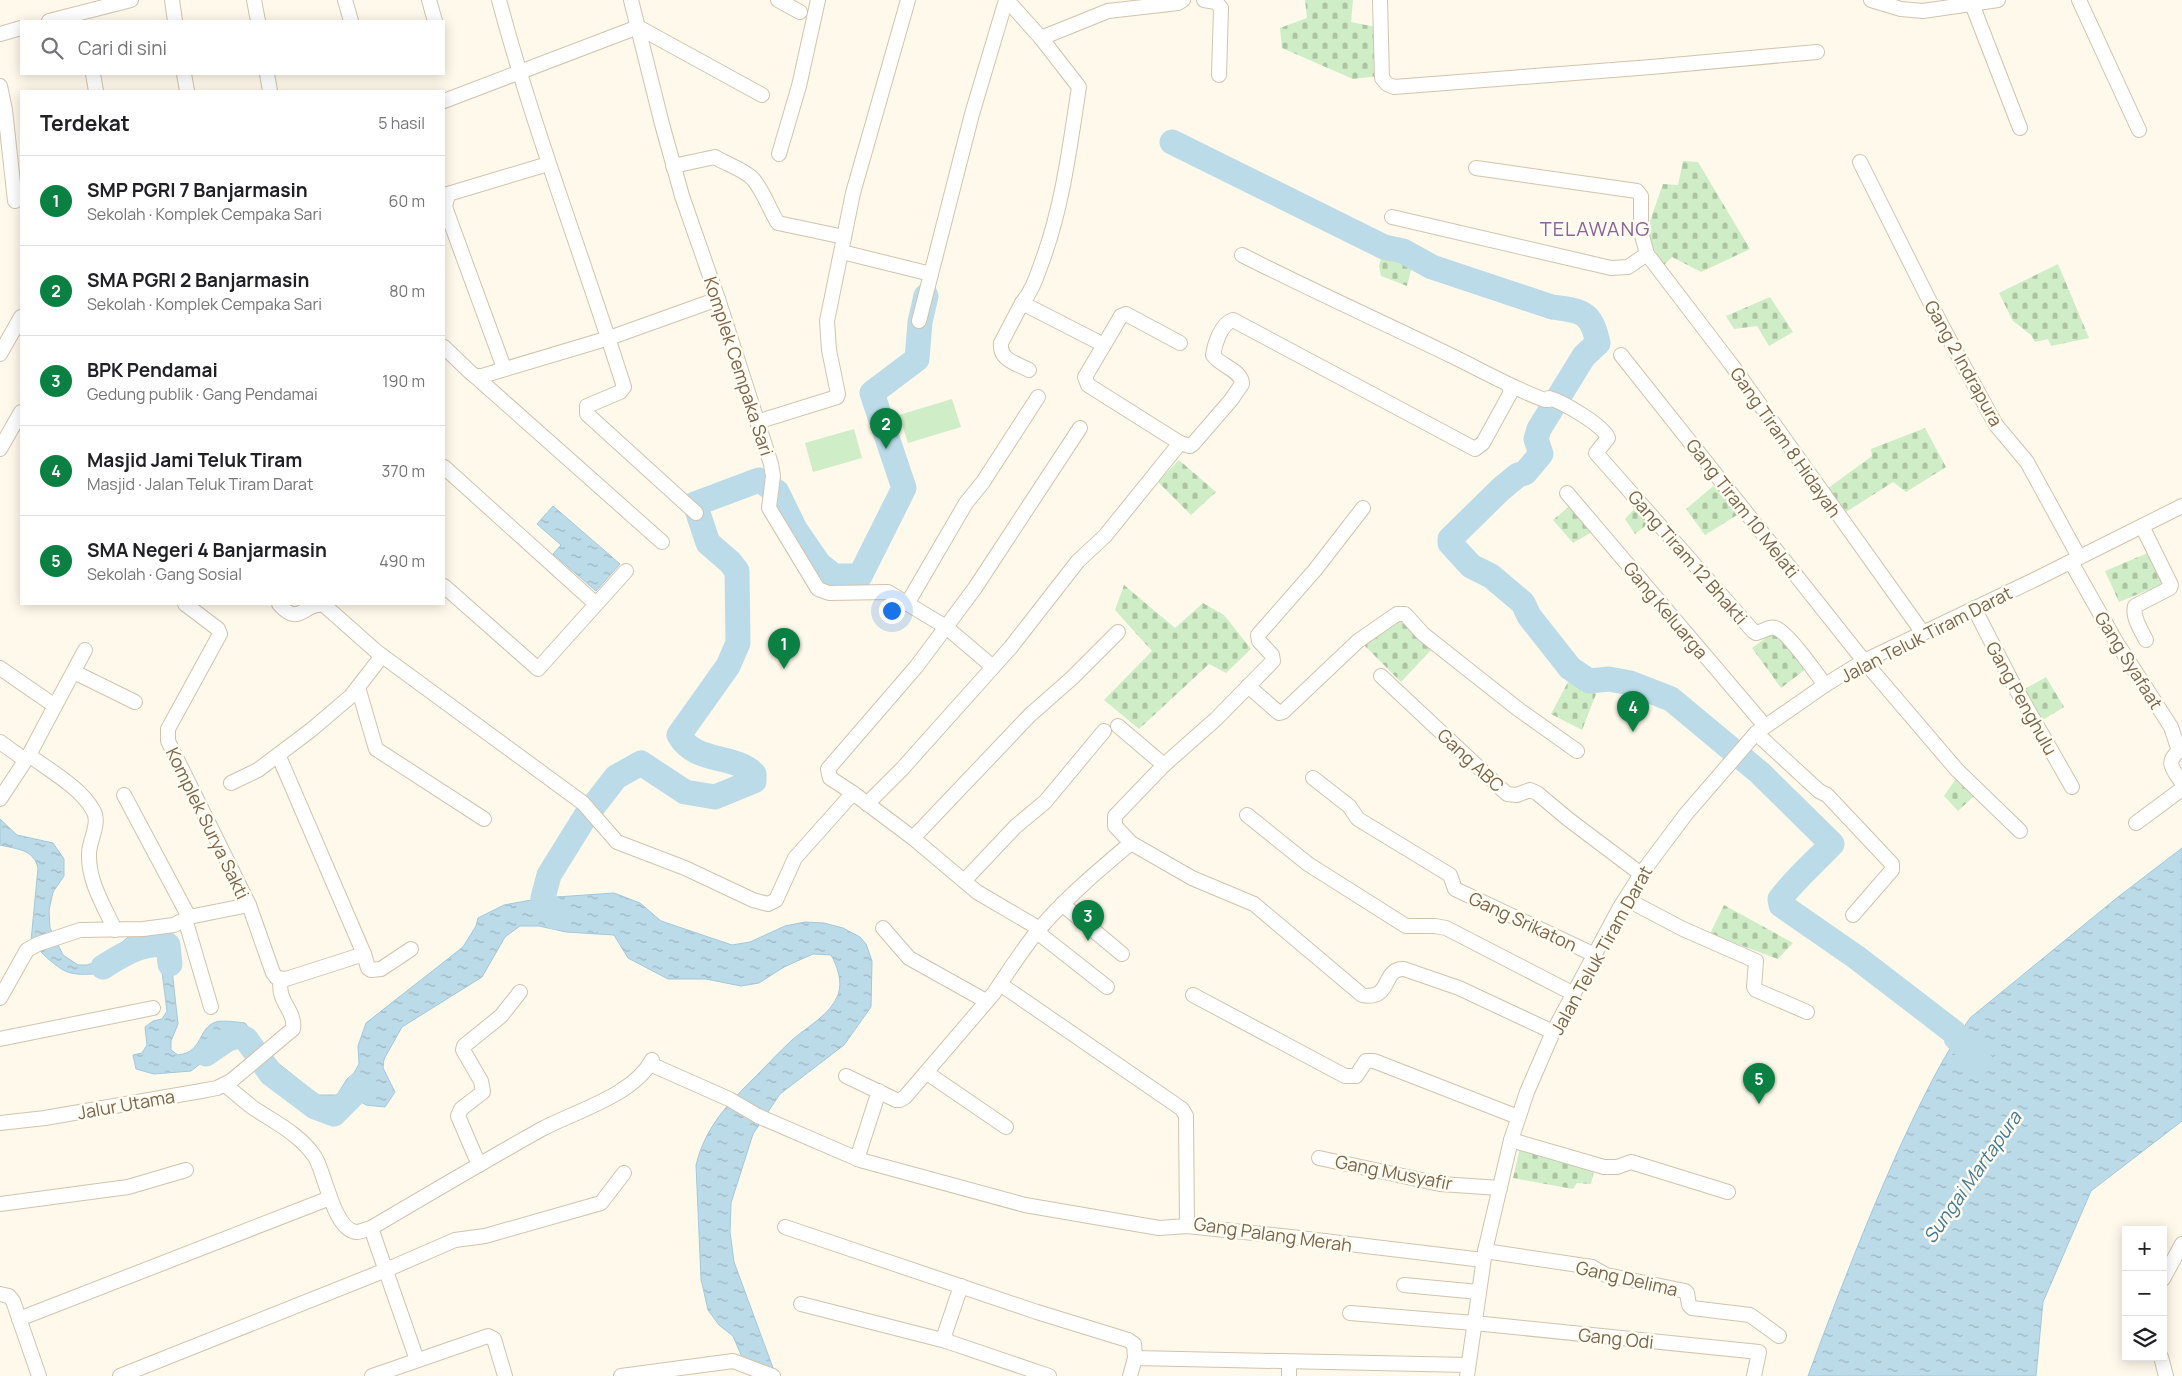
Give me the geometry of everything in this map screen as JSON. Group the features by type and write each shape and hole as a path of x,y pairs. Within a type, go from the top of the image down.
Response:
{"street":[{"path":"59,20 78,18 131,0"},
{"path":"172,0 175,20"},
{"path":"254,0 258,20"},
{"path":"345,0 351,20"},
{"path":"428,0 435,20"},
{"path":"499,0 518,72 624,387 620,392 587,406 587,414 696,513"},
{"name":"Komplek Cempaka Sari","path":"631,0 674,166 773,476 768,503 818,589 829,593 888,592 946,627 993,667"},
{"path":"778,0 800,12"},
{"path":"779,154 800,86 818,0"},
{"path":"757,422 837,397 829,350 827,320 853,193 908,0"},
{"path":"1007,0 1041,38 1079,87 1064,187 1049,242 1031,292 1022,303 1001,343 1001,349 1005,358 1029,370"},
{"path":"919,321 972,114 1007,0"},
{"path":"1041,38 1108,11 1178,3 1183,0"},
{"path":"1204,0 1216,2 1221,8 1219,75"},
{"path":"1380,0 1382,78 1387,84 1394,87 1818,52"},
{"path":"1871,0 1901,9 1923,11 1998,0"},
{"path":"2079,0 2138,130"},
{"path":"1972,4 2020,128"},
{"path":"445,101 638,27 762,96"},
{"path":"0,34 20,28"},
{"path":"93,75 96,90"},
{"path":"184,75 187,90"},
{"path":"267,75 270,90"},
{"path":"0,86 5,110 14,201"},
{"path":"674,166 715,157 752,177 778,224 844,237"},
{"name":"Gang 2 Indrapura","path":"1860,162 1942,326 1996,425 2027,462 2075,559"},
{"path":"445,200 448,194 548,164"},
{"path":"1392,217 1611,268 1628,267 1647,254 1642,232 1640,196 1637,191 1476,168"},
{"path":"445,210 504,368"},
{"path":"842,252 931,274"},
{"name":"Gang Tiram 8 Hidayah","path":"1647,254 1731,364 1923,633"},
{"path":"1180,342 1126,314 1120,316 1085,377 1088,386 1180,442 1190,446 1232,400 1242,384 1240,376 1213,355 1221,332 1228,322 1233,320 1474,449 1483,443 1511,392 1509,386 1452,356 1325,298 1242,255"},
{"path":"475,376 482,376 609,338 718,299"},
{"path":"1022,303 1104,345"},
{"path":"0,354 20,318"},
{"path":"445,348 662,542"},
{"name":"Gang Tiram 10 Melati","path":"1621,355 1864,661 1957,770 2020,831"},
{"name":"Gang Tiram 12 Bhakti","path":"1509,386 1545,400 1557,400 1590,421 1608,436 1596,453 1753,630 1756,632 1773,627 1777,628 1825,685"},
{"path":"907,604 966,503 983,482 1038,398"},
{"path":"0,449 20,414"},
{"path":"1080,428 975,588 916,667 828,769 830,778 853,792 866,804 913,838 977,892 1038,930 1107,987"},
{"path":"866,804 902,769 993,667 1078,561 1105,536 1180,442"},
{"path":"445,468 596,604"},
{"name":"Gang Keluarga","path":"1567,493 1760,730 1819,791 1827,794 1892,864 1892,870 1853,915"},
{"name":"Jalan Teluk Tiram Darat","path":"1468,1370 1484,1256 1518,1117 1554,1032 1595,954 1641,874 1686,814 1742,748 1760,730 1825,685 1864,661 2182,506"},
{"path":"1363,508 1315,570 1258,635 1258,641 1272,655 1273,661 1216,719 1164,765 1115,816 1115,826 1130,843 1192,878 1254,904 1362,995 1376,996 1381,994 1392,973 1398,968 1404,969 1459,988 1554,1032"},
{"path":"2142,526 2172,585 2170,588 2135,606 2136,618 2146,640"},
{"name":"Gang Syafaat","path":"2075,559 2115,640 2171,727 2179,751 2171,759 2170,764 2182,783"},
{"path":"445,587 538,669 626,571"},
{"name":"Komplek Surya Sakti","path":"0,998 28,950 54,939 80,930 143,929 174,925 187,918 249,905 168,741 168,729 220,634 218,629 186,605"},
{"path":"280,605 287,613 292,615 299,614 318,605"},
{"path":"324,605 382,656 582,803 617,842 685,868 753,900 768,904 776,900 795,858 853,792"},
{"name":"Gang Penghulu","path":"1974,608 2011,680 2072,787"},
{"path":"1248,686 1279,713 1283,712 1358,641 1401,614 1404,614 1423,634 1518,709 1577,751"},
{"path":"913,838 1030,715 1072,678 1118,632"},
{"path":"0,799 27,758 86,650"},
{"path":"231,782 258,770 311,730 351,696 382,656"},
{"path":"0,668 56,706"},
{"path":"74,672 135,702"},
{"name":"Gang ABC","path":"1381,676 1507,794 1517,795 1530,790 1537,792 1568,819 1641,874"},
{"path":"358,687 376,749 484,818"},
{"path":"1118,726 1164,765"},
{"path":"964,881 1003,839 1045,802 1104,731"},
{"path":"0,742 77,791 94,811 95,829 89,853 90,875 115,930"},
{"path":"280,759 364,954 368,968 381,969 411,949"},
{"name":"Gang Srikaton","path":"1313,778 1349,806 1358,819 1450,875 1454,889 1595,954"},
{"path":"2136,823 2182,788"},
{"path":"124,794 187,918 211,1007"},
{"path":"1247,815 1308,864 1406,926 1446,928 1574,994"},
{"path":"846,1076 900,1100 910,1093 1000,984 1038,930 1062,904 1130,843"},
{"path":"1626,899 1683,929 1756,961 1754,987 1756,990 1807,1012"},
{"path":"1062,904 1122,954"},
{"path":"249,905 273,973 281,979 292,978 364,954"},
{"path":"883,928 909,958 986,1001"},
{"name":"Jalur Utama","path":"0,1123 45,1118 225,1085 293,1029 294,1025 291,1016 281,996 281,979"},
{"name":"Gang Palang Merah","path":"1000,984 1182,1109 1186,1116 1187,1226 1484,1256"},
{"path":"479,1165 458,1116 461,1110 481,1096 483,1086 463,1050 464,1046 501,1016 520,992"},
{"path":"1193,994 1345,1076 1356,1076 1366,1061 1374,1061 1518,1117"},
{"path":"0,1039 153,1008"},
{"path":"225,1085 250,1106 293,1134 303,1143 320,1166 330,1198 345,1226 357,1232 371,1228 564,1117 608,1098 638,1078 651,1062 729,1099 758,1116 858,1159 1025,1205 1159,1228 1187,1226"},
{"path":"927,1073 1006,1127"},
{"path":"858,1159 879,1091"},
{"path":"1511,1140 1604,1167 1617,1167 1632,1162 1728,1192"},
{"name":"Gang Musyafir","path":"1320,1158 1440,1184 1500,1188"},
{"path":"0,1204 128,1187 186,1170"},
{"path":"120,1376 386,1270 455,1240 486,1236 601,1203 624,1173"},
{"path":"19,1319 330,1198"},
{"path":"785,1227 1037,1312 1128,1340 1134,1344 1135,1358 1130,1376"},
{"path":"371,1228 416,1360"},
{"path":"2167,1272 2182,1244"},
{"name":"Gang Delima","path":"1484,1256 1592,1267 1606,1275 1685,1291 1689,1305 1692,1308 1750,1315 1780,1336"},
{"path":"1404,1285 1479,1292"},
{"path":"946,1341 945,1333 961,1286"},
{"path":"0,1294 9,1296 13,1301 38,1376"},
{"path":"801,1304 946,1341 1049,1376"},
{"name":"Gang Odi","path":"1350,1313 1474,1323 1758,1352 1754,1376"},
{"path":"372,1376 416,1360 491,1337 494,1339 505,1376"},
{"path":"1135,1358 1288,1362 1468,1370"},
{"path":"621,1376 733,1361 769,1375"},
{"path":"2162,1361 2166,1376"},
{"path":"1288,1362 1289,1376"}],"green space":[{"path":"1305,0 1353,0 1351,22 1376,27 1378,76 1353,79 1282,48 1280,28 1307,18"},
{"path":"1683,161 1698,162 1750,249 1701,272 1672,257 1664,265 1645,235 1663,184 1678,185"},
{"path":"1383,252 1413,262 1407,286 1381,276 1379,266"},
{"path":"2058,264 2089,338 2051,346 2048,339 2035,342 2031,335 2013,321 1999,293"},
{"path":"1770,297 1793,332 1769,346 1757,326 1734,329 1726,316"},
{"path":"952,399 961,427 908,443 899,415"},
{"path":"1925,428 1946,467 1906,492 1893,482 1846,512 1827,489 1872,456 1871,449"},
{"path":"854,429 862,458 813,472 805,443"},
{"path":"1179,460 1216,492 1191,515 1158,482"},
{"path":"1717,483 1742,512 1705,535 1686,509"},
{"path":"1572,504 1594,531 1573,543 1553,520"},
{"path":"1638,505 1653,520 1635,534 1625,519"},
{"path":"2150,552 2163,584 2119,602 2105,571"},
{"path":"1124,585 1175,628 1203,603 1224,615 1251,649 1226,673 1209,664 1139,729 1104,700 1152,651 1115,610"},
{"path":"1400,616 1433,648 1401,682 1362,643"},
{"path":"1777,630 1806,669 1781,688 1752,648"},
{"path":"2046,677 2064,707 2041,721 2023,690"},
{"path":"1568,682 1596,694 1582,730 1551,714"},
{"path":"1957,777 1975,795 1958,811 1944,796"},
{"path":"1724,905 1793,943 1778,959 1710,934"},
{"path":"1520,1148 1595,1166 1591,1184 1577,1183 1573,1189 1513,1178"}],"water":[{"path":"553,506 620,564 596,591 553,554 561,545 537,524"},
{"path":"0,819 17,835 53,843 64,859 64,876 53,892 49,910 50,928 63,955 78,965 87,965 97,962 136,931 163,929 168,933 178,1024 171,1041 171,1050 178,1055 186,1053 196,1045 206,1029 216,1022 245,1023 278,1063 318,1095 337,1095 347,1079 354,1073 359,1064 358,1046 366,1023 463,947 476,926 478,918 504,905 542,898 614,893 640,903 661,921 732,945 750,942 785,926 805,922 824,923 843,928 860,937 866,944 872,961 871,1007 844,1045 780,1094 753,1134 731,1203 730,1232 734,1262 776,1376 750,1376 733,1336 719,1325 708,1310 701,1279 696,1165 700,1151 712,1126 728,1105 783,1048 818,1020 834,1002 838,995 840,979 831,955 813,954 784,967 759,983 741,986 706,979 668,979 628,958 614,935 566,932 539,926 520,926 505,937 482,977 402,1027 384,1059 383,1068 395,1092 385,1107 366,1105 358,1100 334,1113 316,1110 253,1069 248,1062 251,1043 245,1036 236,1036 191,1071 154,1074 136,1069 133,1055 142,1053 147,1045 145,1027 153,1021 162,1019 167,1011 159,949 153,943 134,949 129,952 111,973 76,974 66,971 55,964 31,941 38,868 36,862 33,857 24,851 0,845"},
{"name":"Sungai Martapura","path":"2182,848 2182,1121 2091,1191 2043,1302 2036,1376 1808,1376 1851,1263 1898,1151 1940,1066 1970,1018 2118,897"}],"waterway":[{"path":"1172,142 1384,247 1403,251 1432,267 1552,307 1584,314 1592,324 1598,343 1584,356 1539,429 1536,439 1541,454 1525,473 1518,475 1501,489 1450,539 1450,543 1471,566 1491,576 1523,603 1529,616 1570,668 1589,681 1609,679 1630,683 1671,699 1760,773 1832,844 1780,899 1781,905 1856,957 1955,1033 1956,1038 1980,1061"},
{"path":"555,917 543,898 549,875 585,817 616,777 641,763 685,792 715,797 754,781 754,774 746,768 695,751 679,735 728,666 738,643 737,571 730,562 708,543 695,504 759,480 777,492 795,529 819,564 834,576 860,576 904,488 872,393 917,359 920,322 926,296"},
{"path":"103,967 134,950 150,945 168,945 170,964"},
{"path":"206,1054 228,1039 239,1036 246,1039 271,1074 315,1107 334,1114 354,1094 359,1085"}],"place":[{"name":"SMA PGRI 2 Banjarmasin","path":"886,449"},
{"name":"SMP PGRI 7 Banjarmasin","path":"784,669"},
{"name":"Masjid Jami Teluk Tiram","path":"1633,732"},
{"name":"BPK Pendamai","path":"1088,941"},
{"name":"SMA Negeri 4 Banjarmasin","path":"1759,1104"}],"district":[{"name":"TELAWANG","path":"1595,228"}]}
